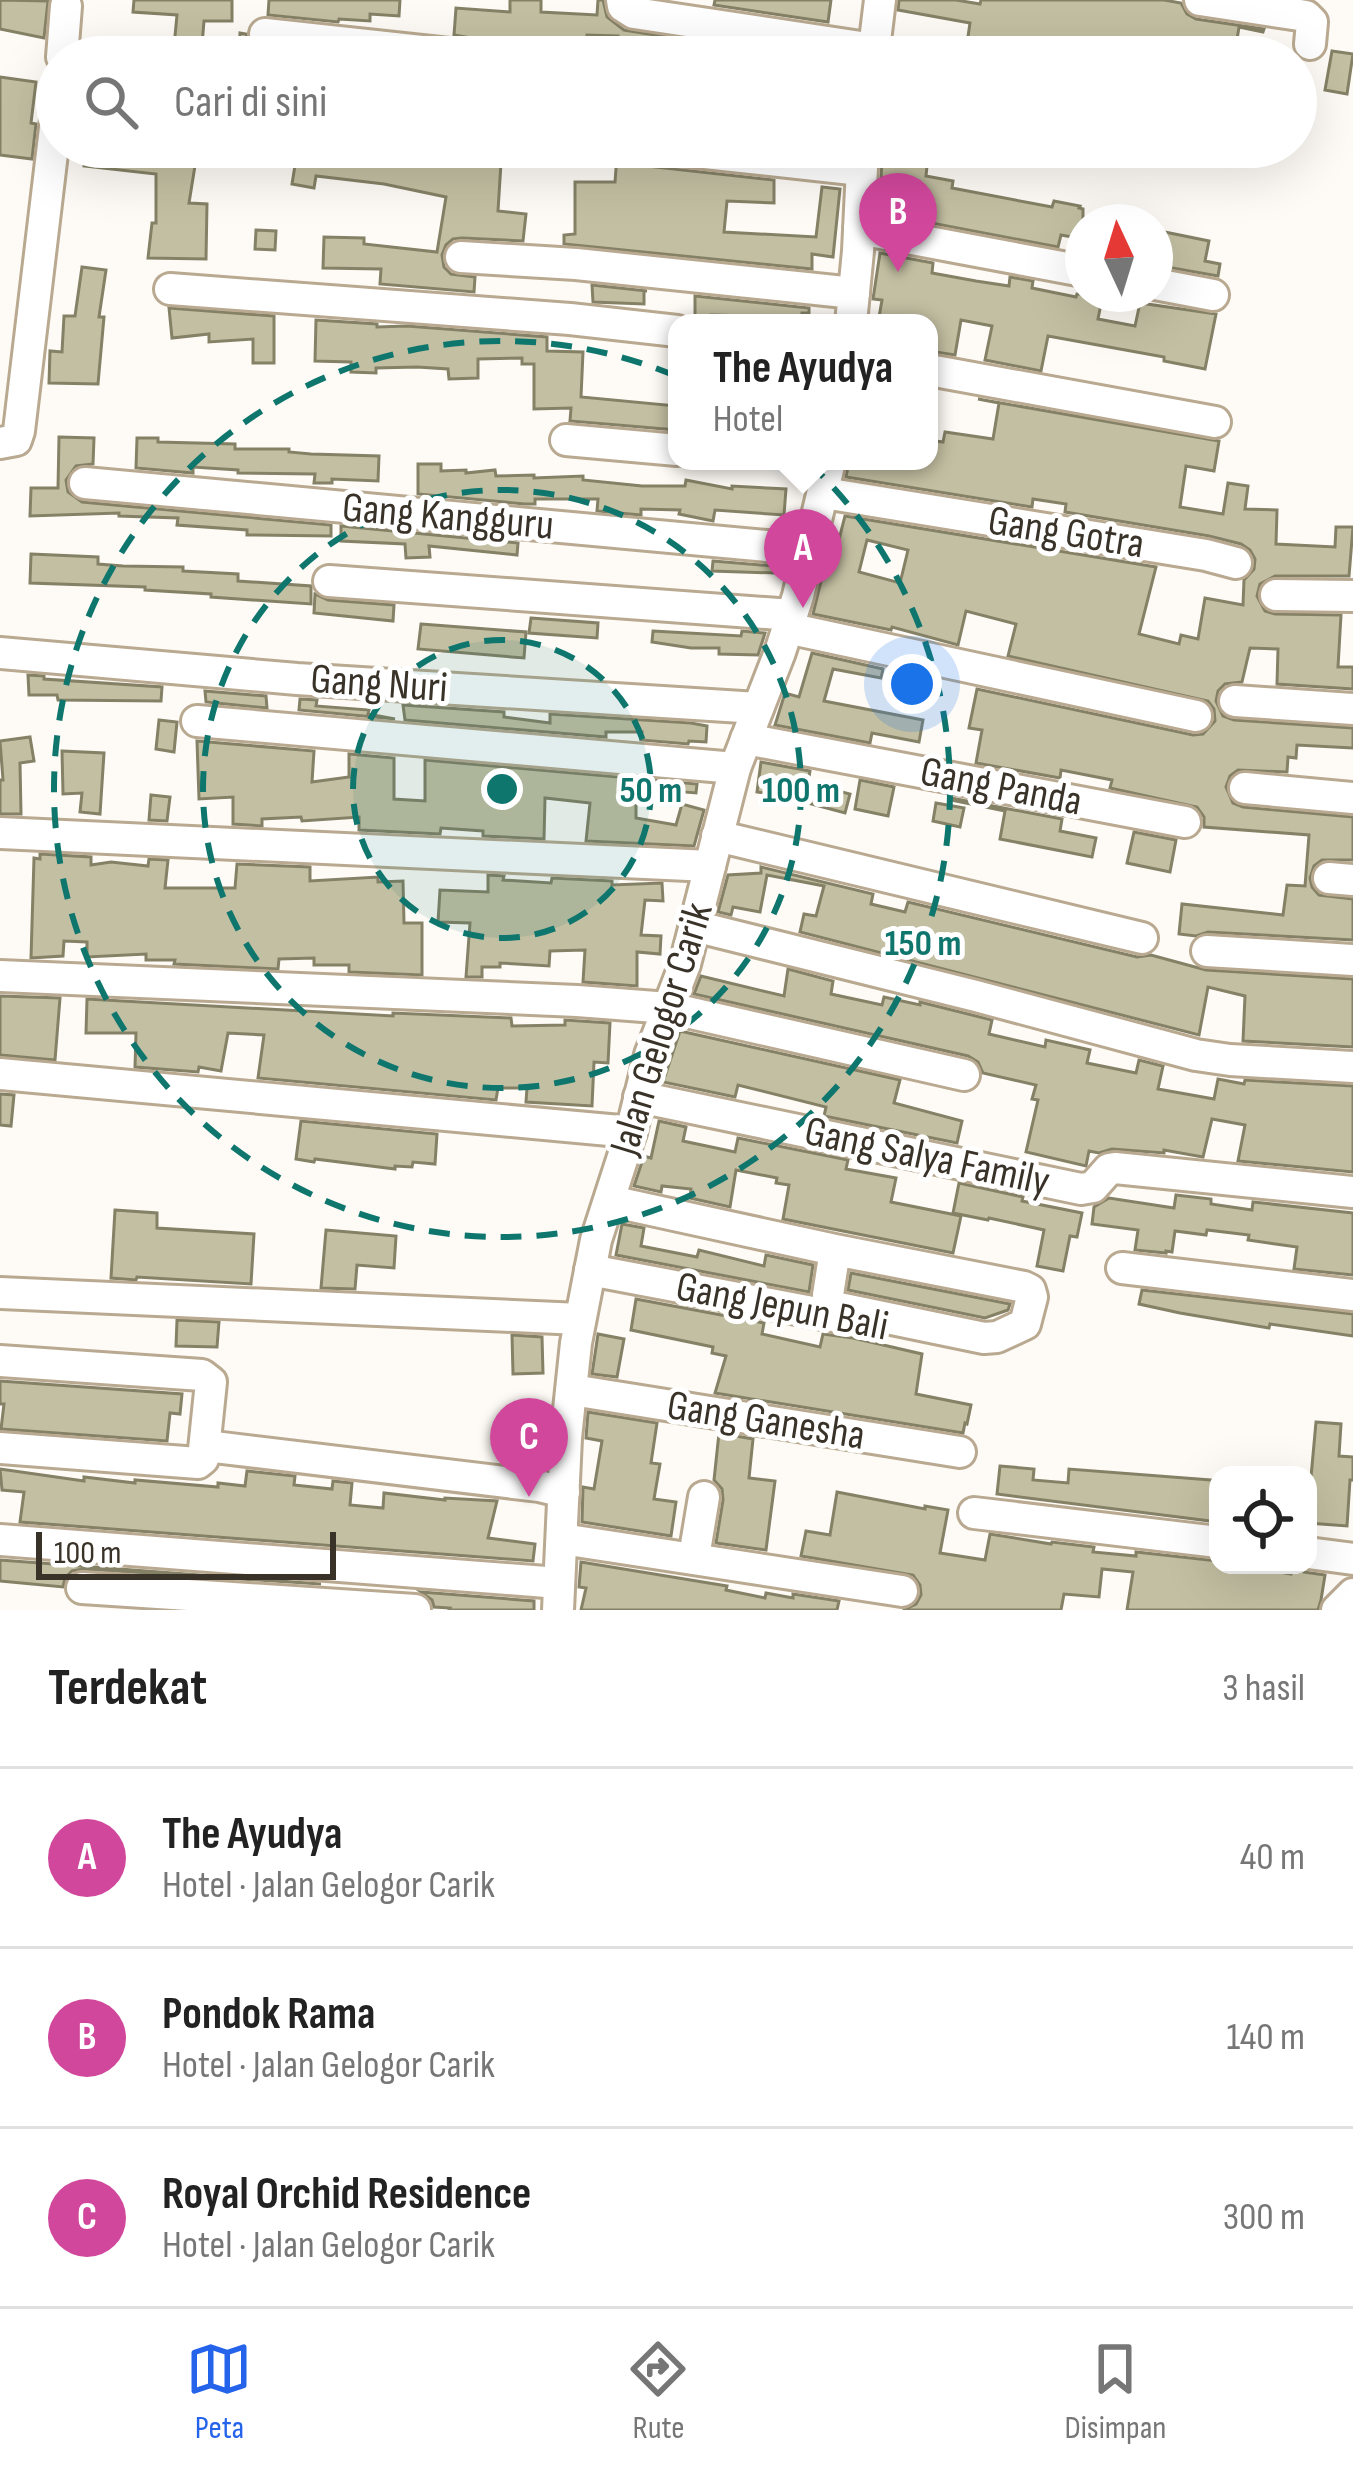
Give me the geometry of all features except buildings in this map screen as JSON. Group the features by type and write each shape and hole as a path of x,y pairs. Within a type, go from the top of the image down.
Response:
{"street":[{"path":"622,0 634,13 771,36"},
{"path":"875,36 880,0"},
{"path":"1200,0 1306,16 1312,22 1311,36"},
{"path":"64,36 66,6"},
{"path":"265,34 283,36"},
{"path":"0,442 16,440 19,431 50,168"},
{"path":"461,256 576,264 853,308 862,168"},
{"path":"859,230 1065,268"},
{"path":"1173,287 1213,295"},
{"path":"170,289 668,330"},
{"path":"938,372 1215,422"},
{"path":"566,440 668,449"},
{"name":"Jalan Gelogor Carik","path":"559,1596 566,1438 580,1319 596,1240 632,1132 650,1055 685,964 741,754 810,550 822,470"},
{"name":"Gang Gotra","path":"822,470 1236,563"},
{"name":"Gang Kangguru","path":"85,483 810,550"},
{"path":"328,581 789,621 1196,716"},
{"path":"1276,595 1353,596"},
{"name":"Gang Nuri","path":"0,653 297,679 758,708"},
{"path":"1235,701 1353,709"},
{"name":"Gang Panda","path":"197,721 741,754 1185,822"},
{"path":"1245,788 1353,798"},
{"path":"0,832 713,851 1142,938"},
{"path":"694,926 1196,1055 1353,1067"},
{"path":"1207,951 1353,960"},
{"path":"0,976 669,1008 964,1076"},
{"path":"0,1074 632,1132"},
{"name":"Gang Salya Family","path":"638,1096 1081,1189 1093,1187 1115,1168 1353,1192"},
{"path":"610,1201 1024,1287 1032,1298 1025,1324 984,1338 834,1306 827,1295 835,1250"},
{"path":"1122,1268 1353,1295"},
{"name":"Gang Jepun Bali","path":"590,1270 974,1345"},
{"path":"0,1293 580,1319"},
{"path":"0,1361 202,1375 212,1382 206,1446 203,1460 195,1464 0,1448"},
{"name":"Gang Ganesha","path":"572,1390 960,1452"},
{"path":"206,1446 564,1492"},
{"path":"694,1557 704,1497"},
{"path":"974,1513 1209,1541"},
{"path":"562,1539 902,1591"},
{"path":"0,1540 559,1596"},
{"path":"1317,1554 1353,1559"},
{"path":"82,1588 415,1610"},
{"path":"1337,1610 1353,1594"}],"place":[{"name":"Pondok Rama","path":"898,272"},
{"name":"The Ayudya","path":"803,608"},
{"name":"Royal Orchid Residence","path":"529,1497"}]}
